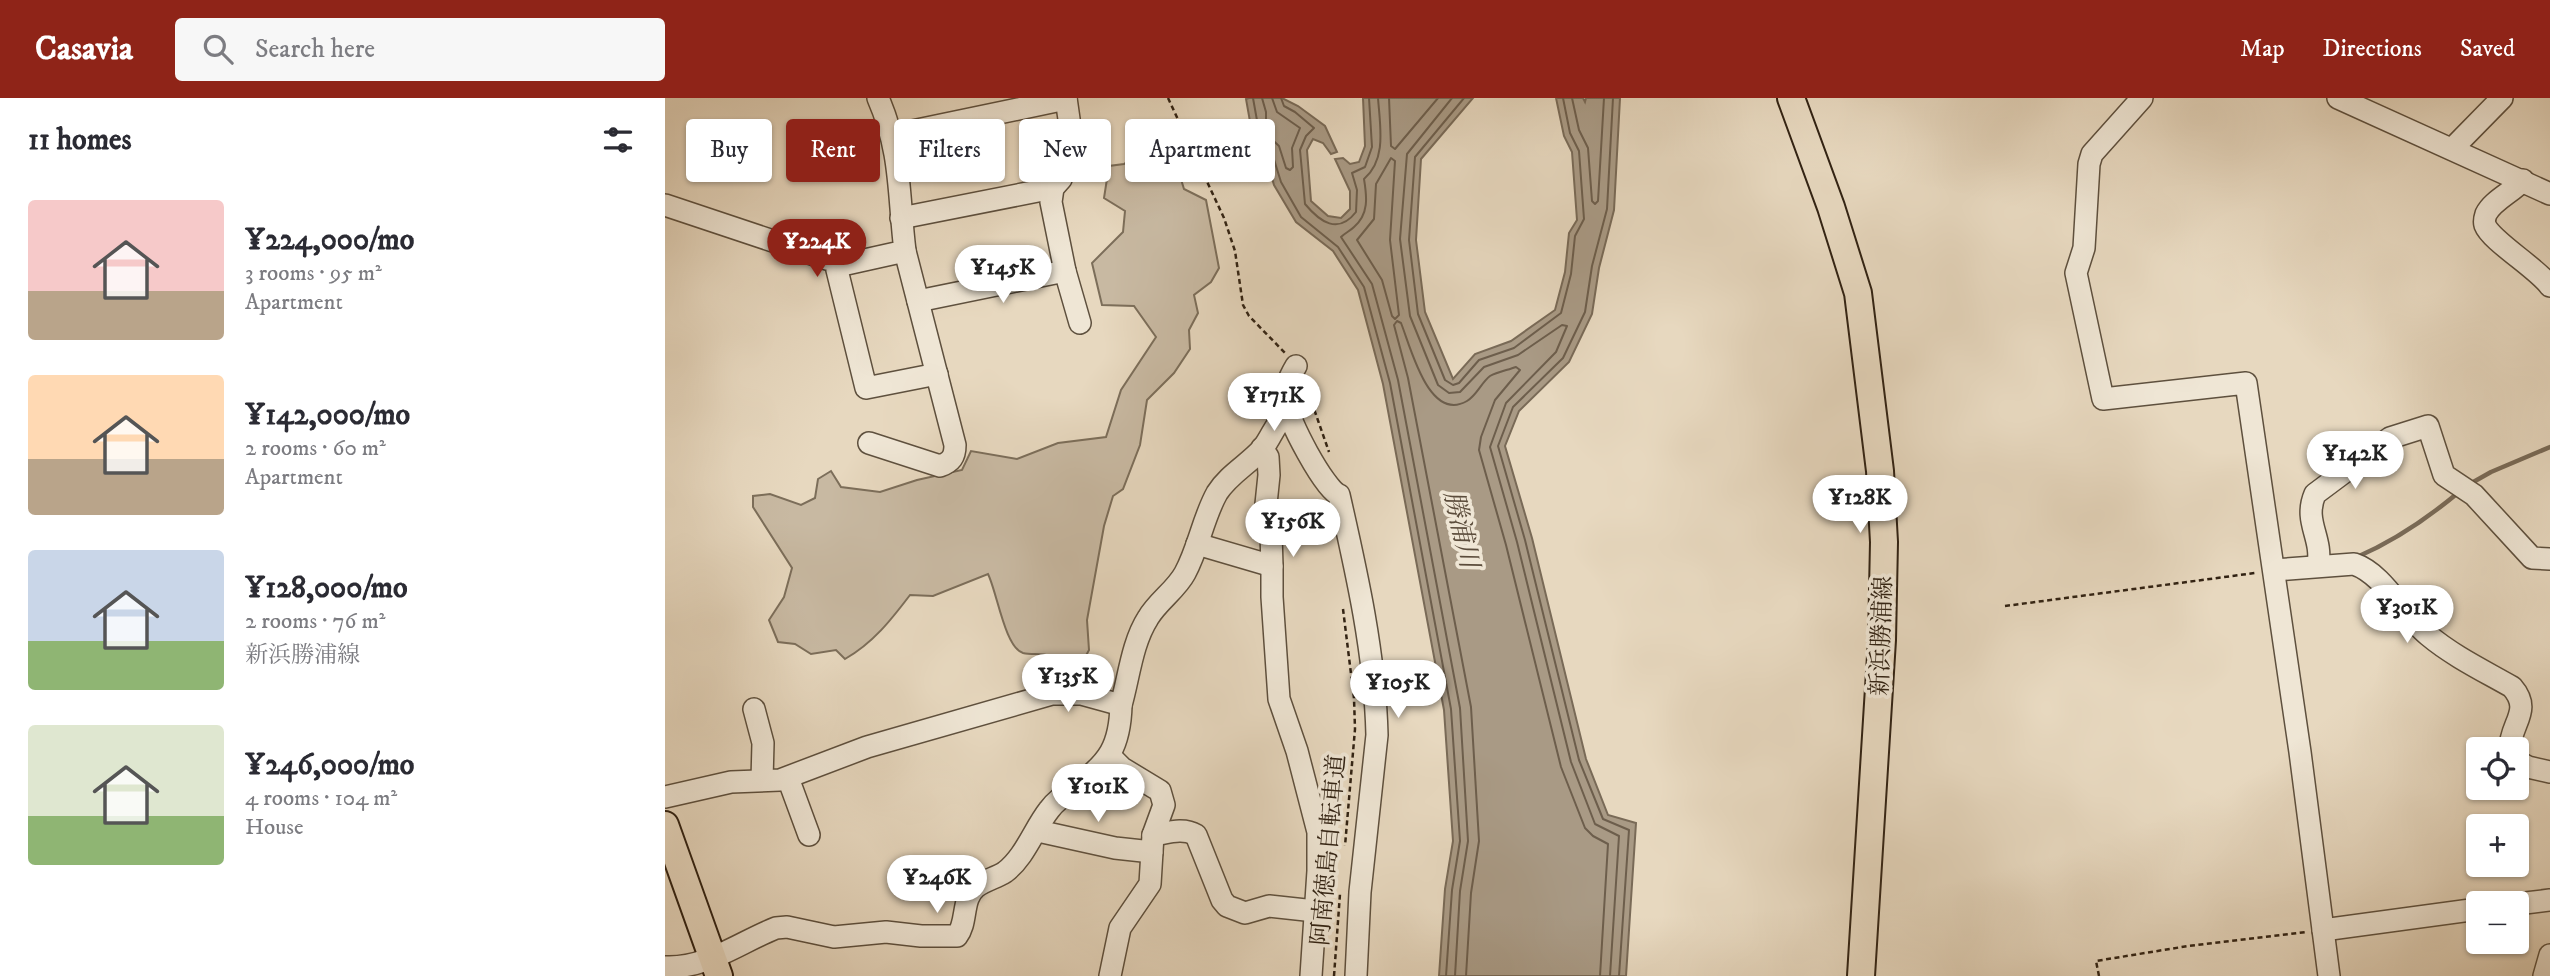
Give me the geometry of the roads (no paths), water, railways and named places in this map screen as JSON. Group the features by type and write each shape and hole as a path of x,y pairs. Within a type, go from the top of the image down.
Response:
{"main road":[{"name":"新浜勝浦線","path":"1791,98 1831,207 1858,293 1881,471 1884,542 1882,639 1861,976"},
{"path":"665,825 716,967"}],"street":[{"path":"869,443 940,466 950,462 955,454 955,445 905,251 901,188 893,135 878,98"},
{"path":"2142,98 2092,154 2089,164 2084,248 2076,273 2103,399 2246,383 2329,976"},
{"path":"2338,98 2550,194"},
{"path":"2452,149 2503,98"},
{"path":"893,135 1066,99 1073,147 1061,179 1053,188 1051,202 1065,271 1080,323"},
{"path":"2523,180 2490,209 2485,216 2485,224 2491,234 2543,276 2550,286"},
{"path":"901,218 1053,188"},
{"path":"665,205 827,259"},
{"path":"905,251 842,265 837,271 866,388 937,373"},
{"path":"918,301 1065,271"},
{"path":"1296,366 1286,384 1287,413 1327,484 1333,493 1339,495 1361,595 1371,658 1377,735 1360,892 1356,976"},
{"path":"665,967 716,967 776,928 787,927 834,937 887,932 957,936 966,902 976,887 1006,871 1038,831 1054,804 1110,756 1119,735 1121,705 1137,643 1146,621 1183,578 1194,557 1218,492 1231,476 1262,448 1280,419 1287,413"},
{"path":"2318,565 2319,543 2309,507 2315,494 2390,438 2428,426 2444,475 2474,495 2532,558 2550,559"},
{"path":"1262,448 1268,457 1266,504 1271,533 1279,699 1297,751 1318,832 1311,976"},
{"path":"1197,544 1272,566"},
{"path":"2274,570 2354,564 2365,568 2376,577 2409,619 2441,646 2512,687 2520,696 2522,706 2512,737"},
{"path":"665,797 731,782 780,780 881,743 1044,696 1081,694 1094,700 1121,705"},
{"path":"754,709 763,743 762,780"},
{"path":"1110,756 1122,768 1160,791 1164,798 1152,844 1150,884 1120,928 1110,976"},
{"path":"2529,767 2550,772"},
{"path":"787,778 809,835"},
{"path":"1038,831 1115,848 1152,844 1180,831 1191,831 1196,835 1222,900 1227,906 1245,913 1269,906 1315,911"},
{"path":"2529,903 2550,900"},
{"path":"2323,930 2466,911"},
{"path":"2544,976 2550,955"}],"water":[{"name":"勝浦川","path":"1282,98 1325,126 1337,152 1331,154 1323,143 1313,139 1307,150 1311,201 1328,216 1341,218 1350,209 1350,191 1335,159 1343,158 1350,164 1359,162 1365,146 1363,98 1473,98 1421,159 1416,240 1425,312 1453,379 1475,354 1511,341 1555,310 1565,272 1569,233 1577,220 1572,152 1564,136 1556,98 1583,98 1585,102 1586,98 1620,98 1614,210 1599,268 1592,314 1569,362 1519,411 1505,446 1532,538 1586,759 1608,815 1636,823 1626,976 1439,976 1445,889 1453,841 1444,710 1383,384 1358,290 1333,251 1296,222 1274,185 1275,119 1250,119 1246,99"}],"waterway":[{"path":"2468,485 2491,472 2550,447"},
{"path":"2357,557 2410,528 2459,492"}]}
